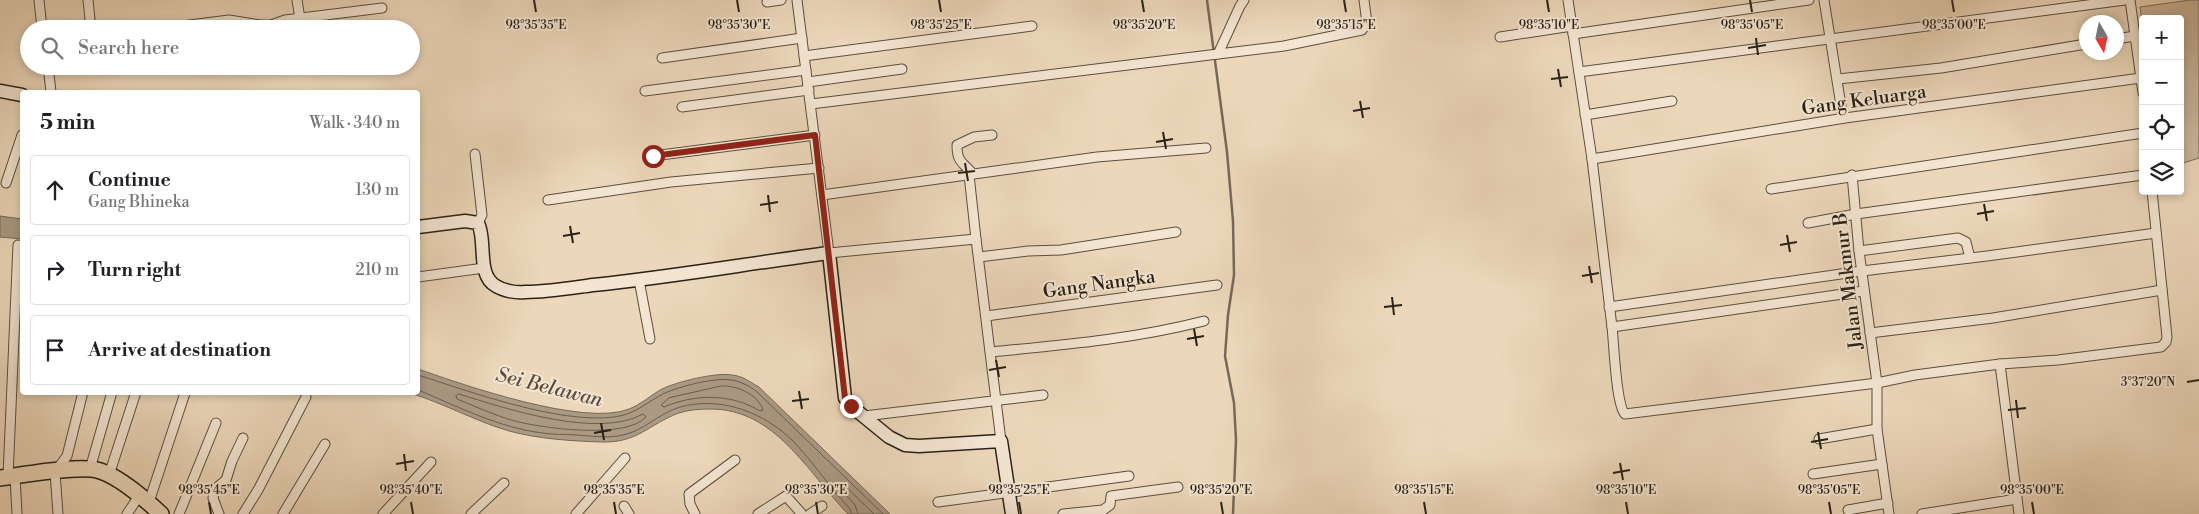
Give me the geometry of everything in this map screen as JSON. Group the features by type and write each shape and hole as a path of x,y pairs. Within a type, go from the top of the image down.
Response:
{"main road":[{"path":"7,477 90,469 109,475 162,514"}],"street":[{"path":"39,0 41,20"},
{"path":"88,0 90,20"},
{"path":"297,0 300,20 382,8"},
{"path":"768,2 781,0"},
{"path":"798,0 830,253 845,398 851,406 889,437 905,445 919,446 1001,441"},
{"path":"810,104 1284,46 1362,30 1368,23 1364,0"},
{"path":"1568,0 1592,159 1619,395 1622,411 1625,414 1876,383 1915,375 2000,364 2058,360 2161,347 2166,342 2167,337 2152,195"},
{"path":"1500,37 1572,30 1809,0"},
{"path":"1824,0 1843,118"},
{"path":"1579,72 1831,40 2090,2 2124,0"},
{"path":"2130,0 2139,64"},
{"path":"1217,54 1241,2"},
{"path":"804,56 1032,26"},
{"path":"2124,38 2135,36"},
{"path":"662,58 802,38"},
{"path":"1838,79 1941,68 2079,45"},
{"path":"682,107 902,69"},
{"path":"645,91 806,70"},
{"path":"49,75 52,90"},
{"name":"Gang Keluarga","path":"1592,159 1843,118 2139,78"},
{"path":"0,91 20,95"},
{"path":"1585,115 1672,101"},
{"path":"1770,189 1852,175 2139,134"},
{"path":"653,156 815,135"},
{"path":"992,135 974,137 957,145 959,160 971,174 976,238 1012,514"},
{"path":"6,183 20,141"},
{"path":"822,195 1096,158 1206,148"},
{"path":"474,154 482,215 478,223 481,230 484,268 489,280 496,286 512,292 639,280 830,253 976,238"},
{"path":"548,200 671,182 818,168"},
{"name":"Jalan Makmur B","path":"1852,175 1859,251 1876,383 1877,429 1889,514"},
{"path":"1808,223 1856,214 2139,176"},
{"path":"420,227 465,221 478,223"},
{"path":"979,257 1028,251 1061,250 1176,232"},
{"path":"1609,307 1862,271 2156,233"},
{"path":"1859,251 1958,238 1966,242 1970,258"},
{"path":"17,514 7,477 18,245"},
{"path":"422,277 484,268"},
{"path":"639,280 650,339"},
{"name":"Gang Nangka","path":"986,316 1217,285"},
{"path":"1870,333 1993,318 2162,290"},
{"path":"1612,327 1864,291"},
{"path":"991,352 1092,342 1162,332 1204,321"},
{"path":"2000,364 2019,514"},
{"path":"58,514 55,472 68,456 82,395"},
{"path":"90,469 111,395"},
{"path":"109,475 135,395"},
{"path":"127,514 144,499 184,395"},
{"path":"864,416 997,402 1043,395"},
{"path":"243,514 258,490 306,397"},
{"path":"179,514 216,423"},
{"path":"1819,439 1877,429"},
{"path":"219,514 213,498 215,489 226,480 232,461 243,438"},
{"path":"283,514 325,444"},
{"path":"576,514 625,458"},
{"path":"695,514 688,494 735,460"},
{"path":"383,514 431,462"},
{"path":"1813,474 1882,464"},
{"path":"938,502 1130,476"},
{"path":"472,514 504,484"},
{"path":"1063,514 1103,510 1110,504 1111,496 1178,487"},
{"path":"758,514 786,496 802,514"},
{"path":"1922,514 2016,499"},
{"path":"1848,510 1888,503"},
{"path":"810,514 822,506"}],"shaded area":[{"path":"2199,0 2199,158 2184,163 2184,15 2141,15 2140,7"}],"water":[{"path":"0,216 20,219 20,239 0,237"},
{"name":"Sei Belawan","path":"420,370 464,385 524,402 584,413 609,413 629,409 662,389 677,383 716,375 732,375 759,387 890,514 848,514 788,445 753,419 732,412 709,409 682,412 634,436 602,442 543,438 520,434 496,427 416,395 420,395"}],"waterway":[{"path":"1207,0 1227,152 1233,221 1234,275 1228,315 1225,356 1234,403 1236,440 1233,514"}],"route":[{"path":"653,156 815,135 845,398 851,406"}]}
